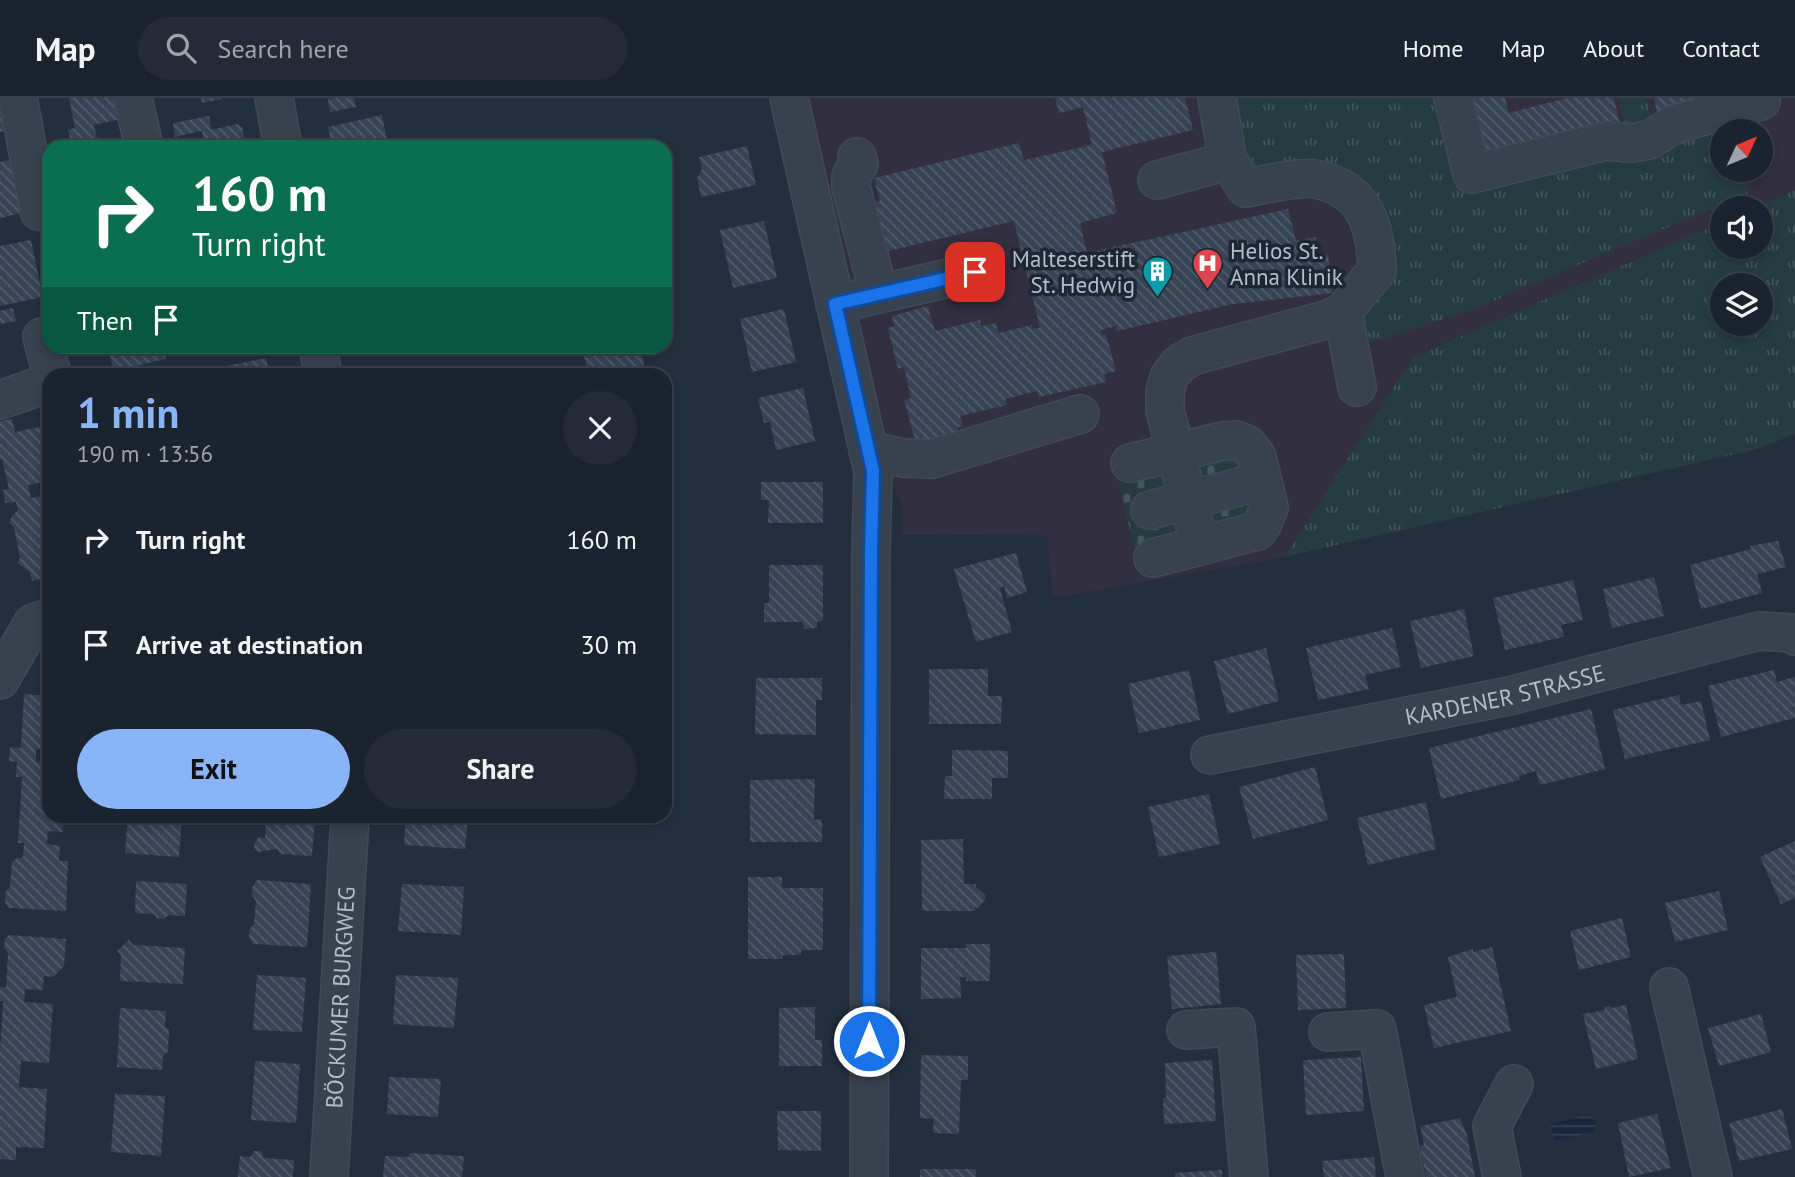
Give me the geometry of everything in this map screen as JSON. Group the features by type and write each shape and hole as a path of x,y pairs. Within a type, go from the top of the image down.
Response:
{"street":[{"path":"18,98 39,211"},
{"path":"133,98 142,140"},
{"path":"274,98 282,140"},
{"path":"789,98 873,471 869,1177"},
{"path":"1199,546 1165,410 1165,392 1169,377 1179,364 1192,356 1329,319 1343,312 1377,270 1376,242 1363,207 1348,192 1315,178 1246,188 1228,161 1217,98"},
{"path":"1453,98 1472,173 1606,141 1632,143 1649,140 1675,124 1761,101"},
{"path":"858,157 859,164 851,176 851,187 879,294"},
{"path":"1157,180 1228,161"},
{"path":"835,304 975,272"},
{"path":"1343,312 1357,387"},
{"path":"0,400 42,385"},
{"path":"868,451 904,458 932,458 1080,414"},
{"path":"1130,463 1237,440 1248,445 1256,457 1263,481 1269,508 1264,523 1257,531 1153,558"},
{"path":"1150,510 1239,487"},
{"path":"0,680 33,624 42,621"},
{"name":"KARDENER STRASSE","path":"1210,755 1509,696 1759,631 1792,633 1795,636"},
{"name":"BÖCKUMER BURGWEG","path":"329,1177 350,823"},
{"path":"1669,987 1713,1177"},
{"path":"1186,1030 1236,1027 1249,1177"},
{"path":"1328,1032 1377,1030 1405,1177"},
{"path":"1502,1177 1492,1126 1514,1084"}],"shaded area":[{"name":"Helios St. Anna Klinik","path":"806,98 1795,98 1795,190 1773,199 1773,196 1710,196 1710,227 1413,357 1284,557 1053,598 1047,535 903,534 902,503 888,477"}],"green space":[{"path":"1230,98 1437,98 1469,180 1627,134 1618,98 1646,98 1653,125 1724,117 1725,119 1710,119 1710,182 1745,182 1749,193 1742,196 1710,196 1710,209 1472,310 1361,346 1357,314 1380,226 1310,167 1244,166"},
{"path":"1795,190 1795,434 1757,449 1284,557 1413,357 1710,227 1710,259 1773,259 1773,199"},
{"path":"1233,447 1253,527 1136,556 1117,475"}],"water":[{"path":"1588,1115 1596,1122 1594,1132 1554,1141 1550,1124"}],"building":[{"path":"0,98 9,130 0,132"},
{"path":"69,98 117,98 122,119 94,125 97,140 70,140 68,130 75,128"},
{"path":"201,98 221,98 221,99 202,103"},
{"path":"354,98 356,107 330,112 328,99"},
{"name":"Malteserstift St. Hedwig","path":"1055,98 1185,98 1193,130 1102,152 1117,213 1080,223 1087,253 1288,209 1296,241 1316,237 1318,257 1328,255 1332,293 1233,304 1117,331 1116,326 1101,330 1102,335 1106,334 1116,371 1104,374 1106,382 1039,397 1037,391 1005,399 1007,405 960,416 963,426 957,428 960,439 926,449 922,438 915,440 904,400 911,398 904,367 898,369 888,328 894,326 892,316 928,306 935,331 980,320 981,326 996,323 998,333 1032,325 1033,329 1040,328 1014,221 872,255 861,205 880,201 874,178 1019,143 1024,160 1092,145 1083,107 1059,113"},
{"path":"1464,98 1505,98 1509,113 1567,98 1614,98 1622,134 1474,168"},
{"path":"1654,98 1720,98 1658,118"},
{"path":"382,115 387,140 331,140 328,127"},
{"path":"209,116 211,130 237,124 242,127 245,140 204,140 202,131 175,137 173,123"},
{"path":"747,146 756,185 701,197 697,178 702,169 699,157"},
{"path":"14,159 25,212 0,218 0,162"},
{"path":"764,221 777,278 733,288 720,230"},
{"path":"31,240 42,297 0,306 0,246"},
{"path":"13,308 16,321 0,324 0,311"},
{"path":"784,309 796,362 752,372 740,319"},
{"path":"110,354 165,354 166,359 136,368 113,368"},
{"path":"584,354 642,354 645,368 587,368"},
{"path":"266,358 268,368 228,368"},
{"path":"803,388 815,441 776,450 770,422 764,423 758,398"},
{"path":"12,419 15,432 42,426 42,482 28,485 31,498 42,496 42,579 32,581 30,572 17,563 20,558 14,527 9,523 18,510 16,502 5,503 3,490 9,489 0,459 0,421"},
{"path":"761,482 823,482 823,523 768,523 769,500 761,500"},
{"path":"1778,541 1786,567 1757,574 1762,593 1701,609 1690,565 1751,549 1750,546"},
{"path":"1016,553 1027,592 1007,598 1004,586 1000,588 1012,632 976,642 954,569"},
{"path":"769,565 823,565 823,621 817,622 817,628 804,629 803,622 764,622 764,603 769,603"},
{"path":"1654,577 1664,616 1612,628 1603,589"},
{"path":"1573,580 1583,620 1561,625 1564,637 1505,650 1493,598"},
{"path":"1464,609 1474,656 1421,668 1410,621"},
{"path":"1392,628 1401,667 1365,675 1369,689 1318,700 1306,648"},
{"path":"1266,648 1279,701 1228,714 1214,661"},
{"path":"929,669 988,669 988,696 1002,696 1001,724 929,724"},
{"path":"1189,670 1200,720 1139,733 1128,684"},
{"path":"1774,670 1777,682 1795,677 1795,718 1721,737 1708,686"},
{"path":"756,678 822,678 822,700 816,700 816,735 755,734"},
{"path":"24,694 42,695 42,749 36,749 36,762 42,762 42,823 64,823 63,832 48,831 47,844 60,846 59,861 68,861 66,911 9,908 5,903 6,891 10,887 12,862 23,858 24,843 18,843 22,777 16,777 17,762 9,761 10,747 21,748"},
{"path":"1679,695 1681,705 1701,701 1710,740 1625,759 1613,710"},
{"path":"1591,709 1605,769 1540,785 1536,771 1519,776 1520,780 1441,799 1429,748"},
{"path":"952,750 1008,751 1008,778 992,778 992,799 944,799 945,776 952,776"},
{"path":"1315,767 1328,820 1253,839 1239,787"},
{"path":"815,779 814,820 822,819 822,842 750,842 750,780"},
{"path":"1209,794 1220,844 1159,857 1148,807"},
{"path":"1426,802 1436,849 1368,865 1357,818"},
{"path":"127,823 181,823 179,857 125,853"},
{"path":"266,823 314,823 312,856 281,854 277,849 258,852 254,848 255,842 259,837 265,838"},
{"path":"406,823 467,823 465,849 404,845"},
{"path":"963,839 964,884 976,884 985,895 985,900 978,908 975,907 975,911 922,911 921,840"},
{"path":"1795,841 1795,898 1781,904 1760,857"},
{"path":"748,877 782,877 782,888 823,888 823,950 801,950 801,955 783,955 783,959 748,959"},
{"path":"257,880 311,884 307,947 253,944 249,936 250,928 254,924 256,901 252,888"},
{"path":"136,881 187,884 185,916 169,915 164,919 157,918 154,914 135,913"},
{"path":"402,884 464,887 461,935 398,931"},
{"path":"1719,891 1728,930 1675,942 1665,903"},
{"path":"1622,918 1631,957 1579,970 1570,931"},
{"path":"9,935 66,939 64,966 53,977 44,976 43,990 25,989 24,1002 53,1004 49,1063 21,1061 19,1087 47,1089 44,1148 16,1147 16,1160 0,1159 3,1001 0,1001 0,987 6,987 8,953 4,948 5,939"},
{"path":"129,940 133,945 185,948 183,984 120,981 121,955 117,951"},
{"path":"966,944 990,944 990,981 966,981 966,977 960,977 961,998 921,999 921,948 966,948"},
{"path":"1492,947 1511,1031 1434,1048 1424,1005 1457,997 1448,957 1473,949 1473,952"},
{"path":"1216,952 1221,1004 1172,1009 1167,956"},
{"path":"1344,954 1346,1008 1298,1010 1296,955"},
{"path":"257,975 306,978 302,1032 253,1030"},
{"path":"396,975 458,978 454,1028 393,1024"},
{"path":"1626,1005 1638,1059 1596,1069 1583,1014 1605,1010 1604,1007"},
{"path":"815,1007 815,1040 822,1040 822,1066 779,1066 779,1008"},
{"path":"120,1008 166,1011 168,1052 163,1055 162,1070 117,1067"},
{"path":"1761,1014 1771,1052 1719,1066 1708,1028"},
{"path":"921,1055 968,1056 968,1080 961,1080 959,1134 933,1133 934,1119 920,1118"},
{"path":"1361,1057 1364,1111 1306,1115 1303,1060"},
{"path":"1212,1060 1216,1121 1164,1124 1165,1063"},
{"path":"255,1061 300,1064 296,1123 251,1120"},
{"path":"389,1077 441,1079 438,1117 387,1114"},
{"path":"115,1094 165,1096 161,1156 111,1152"},
{"path":"1782,1109 1792,1149 1739,1161 1729,1123"},
{"path":"777,1111 821,1111 821,1151 778,1150"},
{"path":"1657,1114 1671,1168 1629,1177 1618,1123"},
{"path":"1460,1118 1467,1135 1475,1177 1426,1177 1420,1146 1424,1145 1420,1126"},
{"path":"254,1151 261,1151 264,1158 294,1160 293,1177 238,1177 240,1156 250,1157"},
{"path":"410,1153 464,1156 462,1177 383,1177 385,1156 409,1157"},
{"path":"1374,1157 1376,1177 1324,1177 1322,1161"},
{"path":"920,1169 976,1169 976,1177 920,1177"},
{"path":"1222,1170 1222,1177 1175,1177 1175,1173"}],"place":[{"name":"Helios St. Anna Klinik","path":"1207,290"},
{"name":"Malteserstift St. Hedwig","path":"1158,298"}],"route":[{"path":"869,1041 873,471 835,304 975,272"}]}
